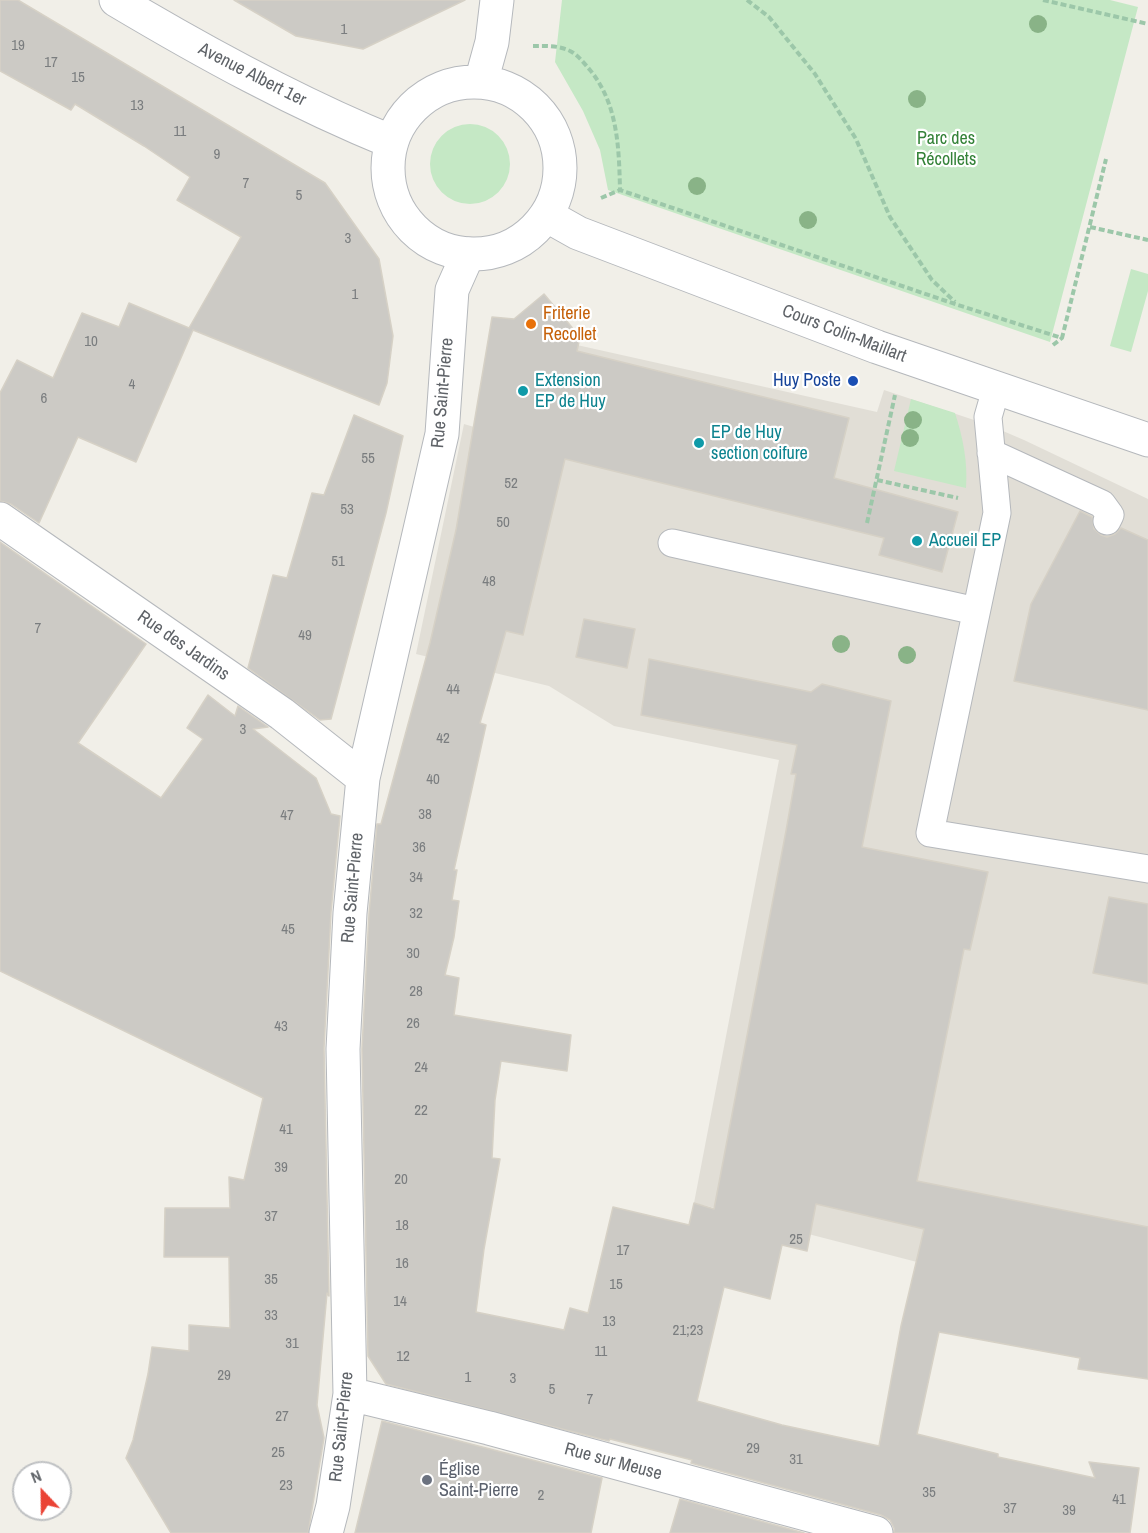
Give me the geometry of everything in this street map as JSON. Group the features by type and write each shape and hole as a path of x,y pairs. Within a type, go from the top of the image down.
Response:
{"street":[{"name":"Avenue Albert 1er","path":"116,0 204,53 392,142"},
{"path":"481,82 492,42 497,0"},
{"path":"481,82 506,88 528,100 546,119 556,142 561,167 557,193 546,215 526,237 498,251 468,254 442,248 420,235 403,216 392,193 388,167 392,142 406,116 426,97 453,85 481,82"},
{"name":"Cours Colin-Maillart","path":"546,215 578,233 877,347 1148,440"},
{"name":"Rue Saint-Pierre","path":"326,1533 333,1506 350,1394 343,1049 350,913 363,778 442,434 452,290 468,254"},
{"name":"Rue des Jardins","path":"0,519 282,714 363,778"},
{"name":"Rue sur Meuse","path":"350,1394 489,1428 876,1533"}],"lane":[{"path":"996,389 988,417 996,513 930,833 1148,869"},
{"path":"991,453 1102,504 1110,515 1107,522"},
{"path":"672,543 976,611"}],"path":[{"path":"747,0 769,17 815,74 856,139 890,217 932,280 958,305"},
{"path":"1043,0 1148,24"},
{"path":"533,46 555,46 569,51 581,59 595,77 607,98 615,123 619,150 620,190"},
{"path":"1053,345 1062,338 1106,159"},
{"path":"599,199 620,190 1062,338"},
{"path":"1090,227 1148,240"},
{"path":"867,524 897,387"},
{"path":"877,480 967,500"}],"shaded area":[{"path":"568,343 877,412 884,390 989,425 1148,499 1148,1311 917,1262 694,1203 779,760 614,726 549,686 416,654 464,424 544,448"}],"green space":[{"name":"Parc des Récollets","path":"562,0 1110,0 1138,7 1050,342 608,190 600,150 583,111 555,62"},
{"path":"462,124 478,124 499,135 510,156 510,172 499,193 478,204 462,204 448,198 436,186 430,172 430,156 436,142 448,130"},
{"path":"1131,269 1148,274 1148,291 1131,352 1110,346"},
{"path":"911,399 955,413 964,450 966,488 894,471"}],"building":[{"path":"0,0 18,0 325,183 379,259 393,336 387,383 379,405 193,330 136,462 78,437 39,523 11,504 0,501 0,393 17,360 53,378 82,313 119,327 129,303 189,328 241,237 177,200 190,177 75,104 71,110 0,71"},
{"path":"234,0 465,0 363,49 296,36"},
{"path":"544,294 580,337 577,351 849,418 834,478 958,512 942,572 879,555 884,538 565,459 523,635 506,631 480,723 486,725 454,870 457,870 452,900 459,901 445,975 459,978 454,1015 571,1035 567,1071 501,1061 495,1100 492,1158 500,1159 484,1249 476,1312 564,1330 570,1308 588,1313 613,1207 689,1225 694,1203 714,1209 786,831 796,774 791,774 797,745 641,715 649,659 811,692 822,684 891,701 862,847 988,872 970,950 964,949 917,1181 1148,1227 1148,1379 1078,1369 1080,1358 939,1332 917,1434 998,1454 998,1457 1095,1478 1089,1462 1139,1468 1130,1533 894,1533 890,1520 881,1515 691,1463 692,1460 386,1384 368,1356 362,1049 369,914 377,824 381,824 430,643 456,530 492,317 514,319","holes":["816,1204 924,1229 901,1326 879,1446 782,1425 697,1401 724,1287 770,1299 782,1245 807,1251"]},
{"path":"354,415 403,436 386,513 331,719 320,720 248,668 273,575 287,578 312,493 324,495"},
{"path":"1080,511 1092,517 1094,529 1101,535 1107,537 1115,534 1121,528 1148,540 1148,710 1014,681 1031,604"},
{"path":"0,542 146,644 78,743 161,798 203,739 187,728 208,695 235,716 238,706 268,727 253,729 316,778 331,814 340,816 331,912 324,1048 329,1296 327,1293 317,1405 324,1438 308,1533 171,1533 126,1458 133,1440 152,1347 189,1351 189,1325 230,1328 229,1257 164,1257 165,1208 230,1208 229,1177 244,1180 263,1098 0,971"},
{"path":"584,619 635,629 627,668 576,657"},
{"path":"1109,897 1148,904 1148,984 1093,973"},
{"path":"382,1421 602,1478 591,1533 355,1533"},
{"path":"680,1499 804,1533 670,1533"}],"place":[{"name":"Friterie Recollet","path":"531,324"},
{"name":"Huy Poste","path":"853,381"},
{"name":"Extension EP de Huy","path":"523,391"},
{"name":"EP de Huy section coifure","path":"699,443"},
{"name":"Accueil EP","path":"917,541"},
{"name":"Église Saint-Pierre","path":"427,1480"}]}
